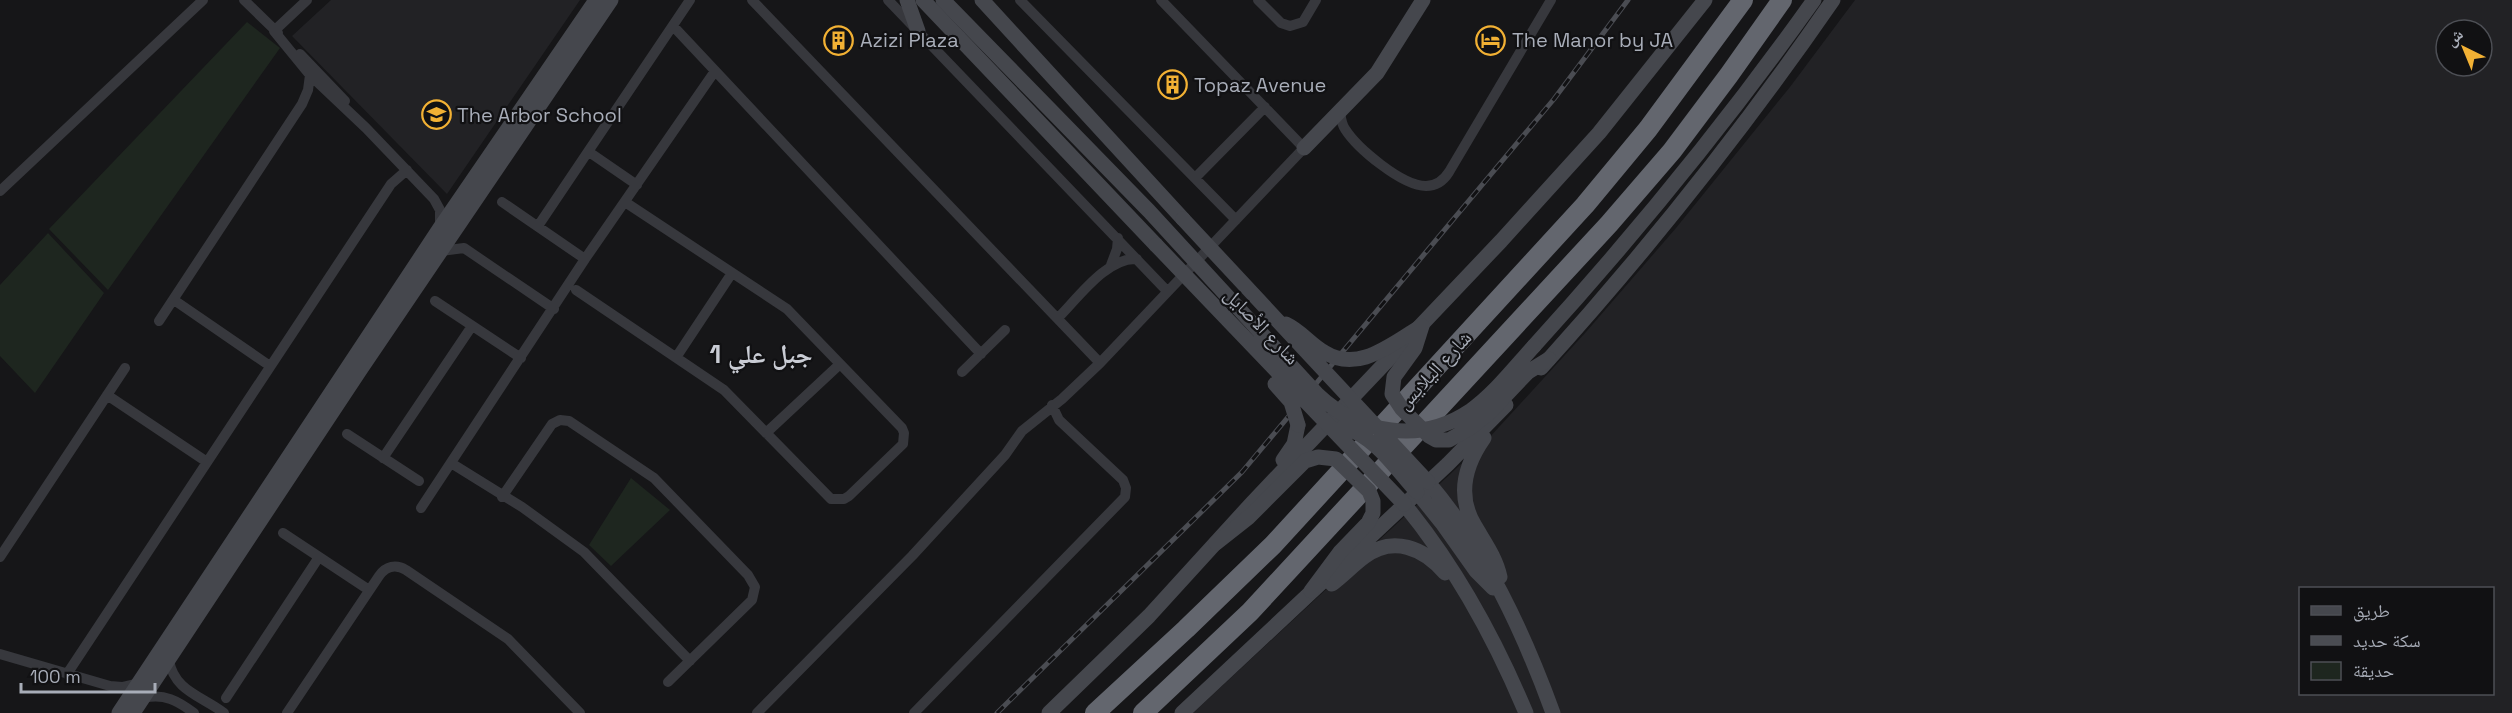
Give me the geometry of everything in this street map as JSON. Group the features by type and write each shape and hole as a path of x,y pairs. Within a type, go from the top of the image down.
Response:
{"highway":[{"name":"شارع اليلايس","path":"1095,713 1186,630 1273,545 1569,222 1648,129 1743,0"},
{"name":"شارع اليلايس","path":"1143,713 1259,603 1609,224 1671,151 1782,0"}],"main road":[{"path":"119,713 440,228 596,0"},
{"path":"133,713 611,0"},
{"path":"907,0 918,32"},
{"name":"شارع الأصايل","path":"923,0 1404,504 1431,539 1463,589 1496,649 1526,713"},
{"path":"943,0 1142,203 1318,395 1346,416 1379,429 1403,431 1427,429 1450,422 1479,404 1611,260 1702,150 1814,0"},
{"name":"شارع الأصايل","path":"982,0 1273,318 1352,400 1422,487"},
{"path":"1304,148 1381,68 1423,0"},
{"path":"1666,52 1680,22 1694,0"},
{"path":"1049,713 1125,640 1252,503 1422,326 1599,133 1666,52 1705,0"},
{"path":"1182,713 1505,407 1549,359 1681,204 1782,74 1833,0"},
{"path":"1273,318 1299,332 1326,353 1347,360 1370,357 1422,326"},
{"path":"1422,326 1415,348 1394,377 1392,394 1402,409 1436,440 1454,438 1470,429 1489,413 1528,372 1549,359"},
{"path":"1243,337 1256,361 1291,402 1298,425 1291,449 1262,483 1252,503"},
{"path":"1505,407 1471,458 1464,488 1468,513 1497,567 1501,592 1553,713"},
{"path":"1328,424 1353,430 1367,438 1422,487 1481,578 1501,592"},
{"path":"1216,543 1249,517 1305,461 1318,457 1336,459 1369,490 1373,501 1373,513 1368,523 1335,558 1311,591"},
{"path":"1311,591 1332,584 1370,553 1395,546 1415,549 1428,555 1463,589"}],"street":[{"path":"0,191 203,0"},
{"path":"244,0 318,72 366,128"},
{"path":"274,31 307,0"},
{"path":"538,226 690,0"},
{"path":"752,0 1100,363"},
{"path":"888,0 1167,291"},
{"path":"1020,0 1236,220"},
{"path":"757,713 912,556 1005,455 1022,431 1065,396 1100,363 1304,148 1161,0"},
{"path":"1258,0 1281,23 1290,26 1303,22 1316,0"},
{"path":"1340,111 1346,130 1383,165 1417,184 1428,186 1438,183 1449,172 1551,0"},
{"path":"674,27 981,354"},
{"path":"274,31 310,75 366,128 434,199 440,210 440,228"},
{"path":"421,508 585,259 715,71"},
{"path":"159,321 302,104 308,90 310,75"},
{"path":"302,104 315,97 331,96"},
{"path":"1196,177 1265,107"},
{"path":"589,152 637,185"},
{"path":"68,674 391,184 407,170"},
{"path":"434,199 448,199 464,195"},
{"path":"502,202 585,259"},
{"path":"576,290 677,356 724,390 826,495 837,500 849,496 903,444 904,433 786,309 625,202"},
{"path":"459,224 464,248"},
{"path":"1111,265 1118,238"},
{"path":"441,251 464,248 554,309"},
{"path":"1058,318 1111,265 1126,259 1137,259"},
{"path":"677,356 732,273"},
{"path":"174,300 270,366"},
{"path":"435,301 521,358"},
{"path":"383,458 472,326"},
{"path":"962,372 1005,330"},
{"path":"766,433 840,364"},
{"path":"0,557 125,368"},
{"path":"107,395 207,462"},
{"path":"915,713 1125,497 1126,488 1123,480 1059,420 1052,405"},
{"path":"502,497 552,424 560,420 569,421 654,478 748,575 755,587 752,600 668,682"},
{"path":"347,434 419,481"},
{"path":"451,463 502,497 522,507 589,556 690,661"},
{"path":"283,532 369,590"},
{"path":"226,698 319,557"},
{"path":"290,712 369,590 385,569 398,567 406,570 508,639 580,713"},
{"path":"0,654 110,686 122,687 139,683"},
{"path":"169,660 172,673 180,685 224,713"},
{"path":"110,686 116,697 119,713"},
{"path":"144,698 167,697 194,713"},
{"path":"200,713 207,702"}],"shaded area":[{"name":"The Arbor School","path":"331,0 580,0 447,194 292,36"},
{"path":"1855,0 2512,0 2512,713 1193,713 1488,439 1586,332 1676,228 1790,87"}],"green space":[{"path":"247,22 280,48 108,290 49,229"},
{"path":"48,233 104,293 35,393 0,356 0,285"},
{"path":"631,478 670,510 611,566 589,545"}],"railway":[{"path":"997,713 1242,472 1554,99 1628,0"}],"place":[{"name":"Azizi Plaza","path":"839,40"},
{"name":"The Manor by JA","path":"1491,40"},
{"name":"Topaz Avenue","path":"1173,85"},
{"name":"The Arbor School","path":"436,115"}],"district":[{"name":"جبل علي 1","path":"761,354"}]}
